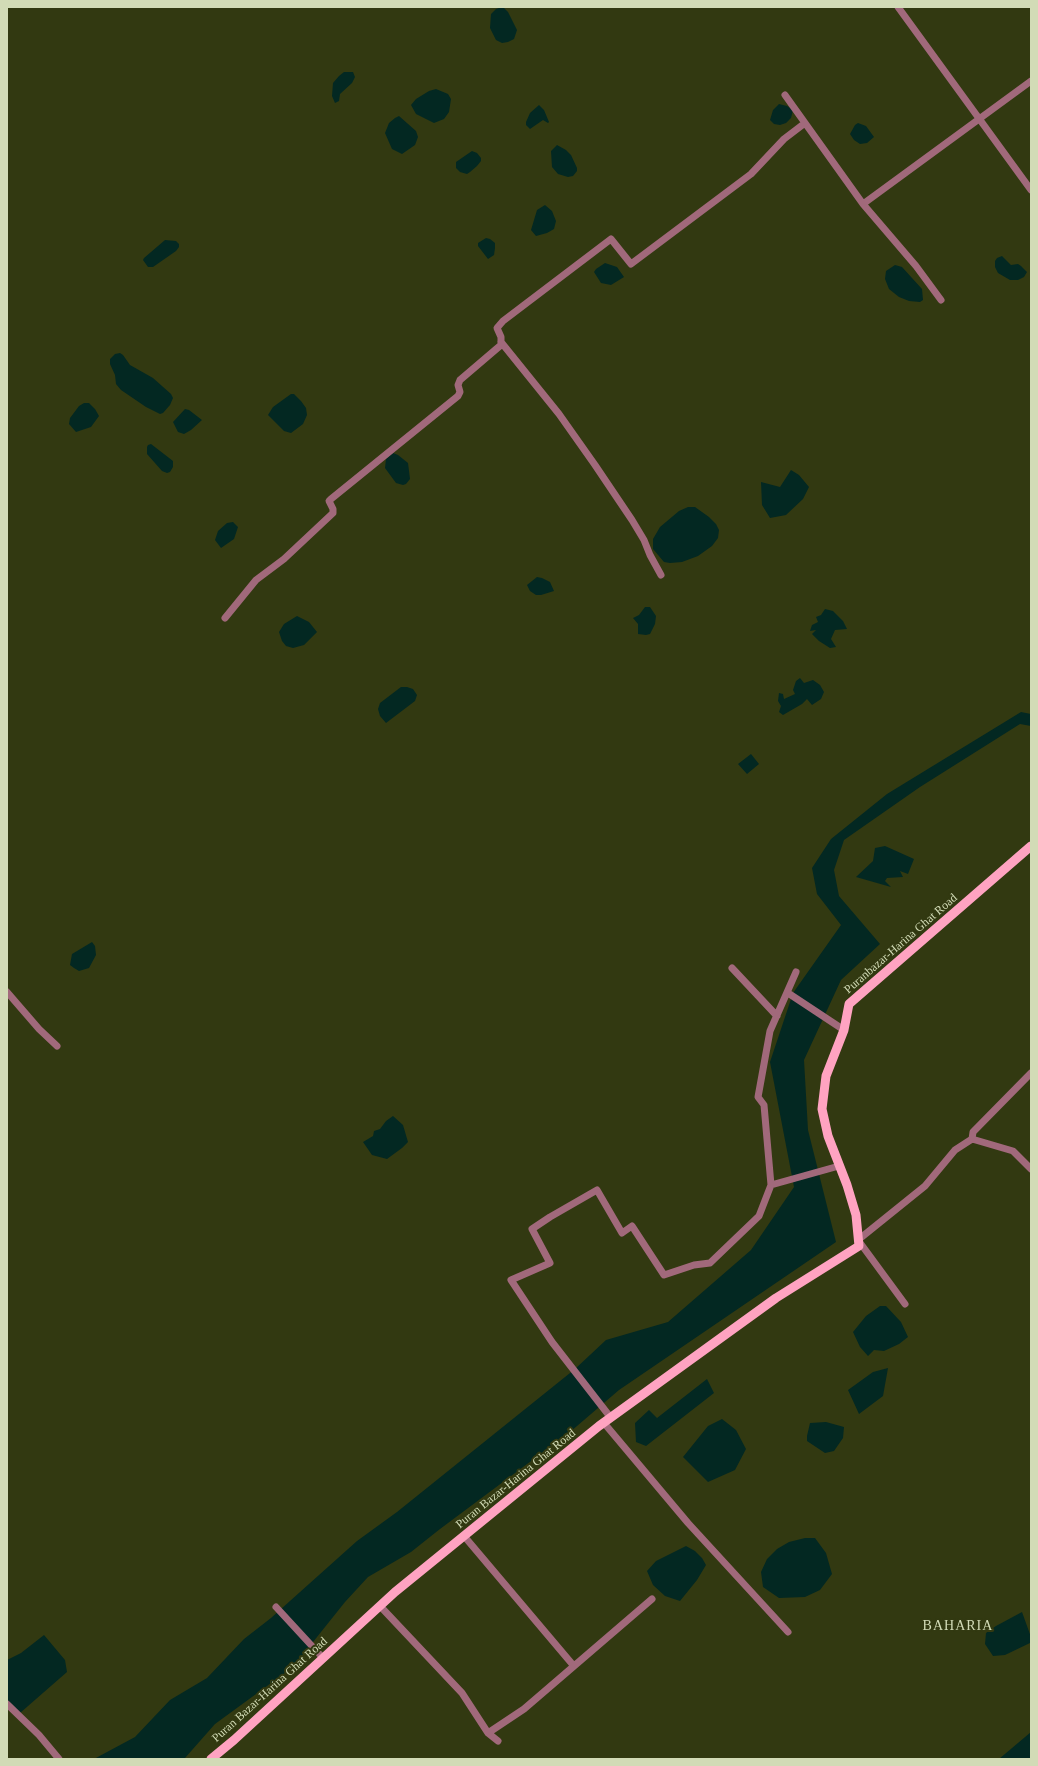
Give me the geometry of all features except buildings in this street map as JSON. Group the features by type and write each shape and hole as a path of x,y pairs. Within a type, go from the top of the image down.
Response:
{"main road":[{"name":"Puranbazar-Harina Ghat Road","path":"859,1243 856,1215 828,1136 822,1109 826,1076 844,1030 849,1004 1031,846"},
{"name":"Puran Bazar-Harina Ghat Road","path":"211,1759 234,1740 380,1606 607,1420 776,1298 859,1243"}],"street":[{"path":"898,7 1031,190"},
{"path":"863,204 1031,81"},
{"path":"785,96 863,204 916,266 941,300"},
{"path":"661,575 644,540 559,414 501,342 497,328 502,321 611,239 631,264 751,174 784,139 805,124"},
{"path":"225,618 256,580 284,559 333,513 334,510 329,501 331,499 458,396 460,392 458,382 501,345 501,342"},
{"path":"732,968 777,1016"},
{"path":"788,1632 688,1523 607,1420 510,1280 550,1263 532,1229 597,1190 622,1233 632,1226 664,1275 694,1265 710,1263 759,1216 772,1185 764,1105 758,1097 770,1031 796,972"},
{"path":"7,992 39,1029 57,1046"},
{"path":"788,993 844,1030"},
{"path":"905,1304 859,1243 925,1186 955,1150 972,1139 973,1132 1031,1073"},
{"path":"972,1139 1013,1151 1031,1169"},
{"path":"772,1185 839,1166"},
{"path":"464,1536 573,1665"},
{"path":"488,1733 524,1709 573,1665 652,1599"},
{"path":"380,1606 462,1693 488,1733 498,1741"},
{"path":"276,1607 323,1658"},
{"path":"7,1704 38,1735 59,1759"}],"water":[{"path":"502,7 508,12 517,30 514,39 502,43 496,40 490,28 491,14 496,9"},
{"path":"344,72 353,72 355,77 352,83 340,94 339,101 335,103 332,96 333,83"},
{"path":"436,89 448,94 451,99 449,112 444,119 434,123 416,114 411,105 416,99 429,91"},
{"path":"779,104 787,106 793,110 791,118 786,123 780,125 774,124 770,120 773,110"},
{"path":"539,105 544,110 549,122 548,123 543,120 530,129 526,125 526,122 530,113"},
{"path":"399,116 416,131 418,137 415,145 402,154 392,149 385,133 389,123"},
{"path":"858,123 866,126 874,137 867,143 860,144 854,140 850,134 855,125"},
{"path":"557,145 571,155 577,168 577,171 573,176 568,177 558,174 552,167 551,151"},
{"path":"472,151 477,153 481,158 481,161 467,174 460,172 456,168 456,162"},
{"path":"545,205 552,211 556,221 554,229 536,236 531,230 537,210"},
{"path":"486,238 495,243 494,255 488,259 478,246 478,243"},
{"path":"165,240 176,241 179,244 179,247 176,251 153,267 148,267 143,260 144,258"},
{"path":"1002,256 1011,265 1018,264 1021,266 1027,272 1024,277 1018,280 1010,280 998,273 995,267 995,261 997,258"},
{"path":"605,263 617,267 624,277 611,285 601,283 594,272"},
{"path":"895,265 902,267 922,289 923,300 920,302 909,301 899,297 889,289 885,279 886,271"},
{"path":"120,353 130,365 153,378 171,394 173,398 170,405 163,413 160,414 146,407 121,390 116,384 110,359 115,354"},
{"path":"291,394 294,394 301,401 306,408 307,415 303,424 291,433 284,431 268,415 273,407"},
{"path":"84,403 89,403 99,416 91,427 76,432 69,424 70,418 79,406"},
{"path":"185,409 189,410 202,420 184,434 178,432 173,422"},
{"path":"151,444 173,461 173,467 170,472 167,473 162,471 147,454 147,447"},
{"path":"393,453 408,463 410,479 406,484 403,485 396,483 385,468 386,459"},
{"path":"791,470 799,475 809,487 803,499 786,515 770,518 762,505 761,482 780,487"},
{"path":"688,507 695,507 716,524 719,530 718,538 712,546 698,556 682,562 664,562 653,549 653,539 660,527 679,511"},
{"path":"233,522 238,527 234,539 221,548 215,540 218,531 227,523"},
{"path":"537,577 550,582 554,591 536,595 530,591 527,585"},
{"path":"645,607 650,607 656,616 655,624 650,634 646,635 638,634 638,624 633,618 639,615"},
{"path":"825,609 833,611 843,621 847,629 835,630 831,639 836,647 830,648 819,641 812,634 816,630 810,631 812,625 818,622 816,617 821,615"},
{"path":"297,616 309,622 317,632 304,645 293,648 286,646 282,641 279,632 284,624"},
{"path":"800,678 804,683 813,680 820,685 824,692 821,699 812,705 807,699 802,704 783,715 779,712 781,706 778,701 779,693 783,694 784,699 795,694 793,690 796,681"},
{"path":"401,687 413,689 417,695 415,701 386,723 380,716 378,709 380,703"},
{"path":"1021,712 1031,714 1031,726 1020,724 920,787 844,840 834,870 839,896 880,944 841,980 804,1060 808,1130 836,1242 619,1390 570,1432 411,1552 368,1577 345,1602 293,1667 215,1724 185,1758 94,1759 135,1737 170,1700 207,1678 244,1639 271,1618 357,1541 397,1512 575,1369 606,1340 668,1322 751,1250 794,1187 770,1062 793,993 841,925 817,894 812,868 831,839 887,794"},
{"path":"751,754 759,764 747,774 738,764"},
{"path":"885,846 914,859 908,874 900,871 903,877 887,878 885,881 891,887 856,877 873,861 875,848"},
{"path":"92,942 95,946 96,955 89,968 79,971 70,965 72,954"},
{"path":"393,1116 403,1125 408,1142 387,1159 372,1155 363,1142 373,1136 374,1131 380,1129 386,1121"},
{"path":"880,1306 886,1306 901,1322 908,1337 899,1344 884,1351 874,1350 868,1356 860,1347 853,1332 866,1316"},
{"path":"888,1368 883,1396 859,1414 848,1390 873,1372"},
{"path":"707,1379 714,1393 646,1446 636,1442 635,1423 649,1410 657,1418"},
{"path":"722,1419 736,1430 746,1449 735,1470 708,1482 683,1457 708,1426"},
{"path":"826,1422 844,1427 843,1438 834,1451 825,1453 807,1441 807,1436 810,1423"},
{"path":"805,1538 815,1538 826,1553 832,1574 820,1590 805,1597 779,1598 763,1587 761,1572 767,1559 777,1549 789,1542"},
{"path":"686,1546 695,1551 706,1565 697,1580 680,1601 665,1596 653,1585 647,1571 656,1561"},
{"path":"1022,1612 1031,1637 1030,1643 1005,1655 993,1656 985,1644 986,1633"},
{"path":"44,1635 65,1660 67,1672 20,1713 7,1700 7,1660 21,1653"},
{"path":"1031,1732 1031,1759 999,1759"}],"district":[{"name":"BAHARIA","path":"958,1626"}]}
